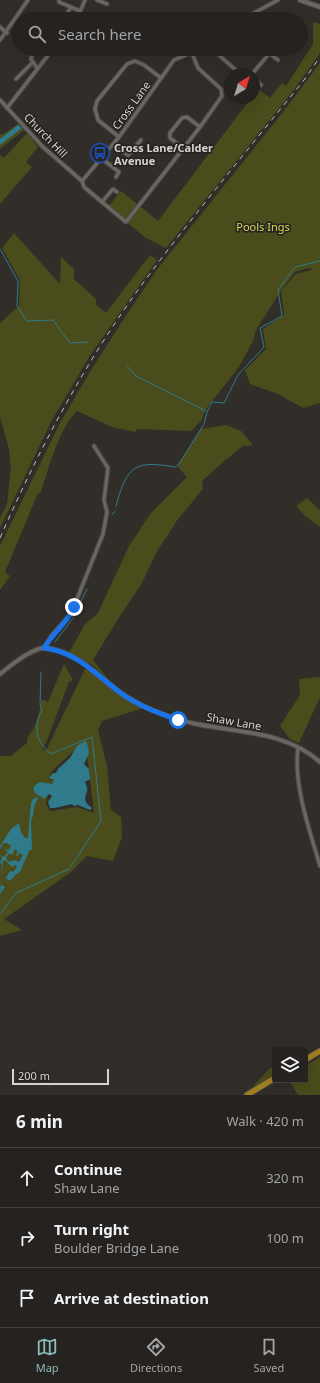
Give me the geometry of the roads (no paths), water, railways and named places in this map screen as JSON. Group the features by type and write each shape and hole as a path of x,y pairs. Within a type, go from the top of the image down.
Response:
{"highway":[{"path":"308,1058 320,1052"},
{"path":"247,1095 272,1080"}],"main road":[{"path":"300,0 320,7"}],"street":[{"path":"20,12 28,0"},
{"path":"59,0 59,2 80,12 85,0"},
{"path":"97,0 108,4"},
{"path":"256,12 278,0"},
{"path":"68,12 71,8"},
{"path":"0,40 12,25"},
{"path":"0,27 7,33"},
{"path":"32,56 32,63 37,68"},
{"path":"7,108 47,56"},
{"name":"Cross Lane","path":"82,181 119,137 174,60 184,56"},
{"path":"193,56 198,68 221,89 222,96 200,127 184,149 170,138 170,133 182,118 187,117 200,127"},
{"path":"220,56 235,68"},
{"path":"257,68 267,56"},
{"path":"272,56 278,60"},
{"path":"119,137 98,120 95,108 97,101 127,64 135,61 144,65 162,78"},
{"path":"16,79 32,63"},
{"name":"Church Hill","path":"0,100 43,147 82,181 84,187 126,222 184,149"},
{"path":"113,144 128,155 141,140"},
{"path":"102,158 119,172 116,177"},
{"path":"102,202 113,189 117,192"},
{"path":"0,674 32,652 44,648 52,635 71,614 103,534 107,512 104,500 108,468 94,446"},
{"name":"Shaw Lane","path":"44,648 52,649 74,657 97,672 123,695 166,716 178,720 270,736 312,755 320,762"},
{"path":"298,748 297,758 301,788 320,866"}],"water":[{"path":"18,125 22,128 0,145 0,139"},
{"path":"85,741 87,743 89,753 84,764 89,769 90,779 85,782 87,789 85,799 87,804 92,808 90,810 78,805 74,806 72,804 50,808 48,802 52,796 49,794 44,799 35,793 34,786 40,782 52,784 54,780 49,778 53,773 56,773 58,769 70,758 77,746"},
{"path":"37,797 38,799 35,804 31,820 32,849 29,851 20,872 10,881 6,878 10,871 13,872 17,867 15,865 12,867 5,860 3,861 1,878 1,855 4,857 8,852 4,848 9,850 11,846 7,843 3,843 0,849 0,846 11,829 19,823 21,832 25,838 28,838 31,803 33,799","holes":["14,849 18,851 17,856 20,853 23,855 19,862 14,860 10,862 6,859 8,854 13,854"]},
{"path":"1,882 1,885 5,887 0,894"}],"waterway":[{"path":"0,249 18,281 17,306 27,321 53,320 70,343 88,342"},
{"path":"116,506 124,482 134,469 141,466 150,465 175,467 179,464 204,424 207,412 212,402 224,403 238,375 264,347 260,328 282,316 278,290 295,267 320,261"},
{"path":"127,366 136,376 206,411"},
{"path":"112,515 115,511"},
{"path":"55,642 73,618 87,589"},
{"path":"0,914 16,893 69,869 101,821 92,737 51,754 39,739 37,728 39,716 42,710 40,704 41,672"}],"railway":[{"path":"0,538 47,439 64,407 122,313 182,232 304,80 320,57"}],"place":[{"name":"Cross Lane/Calder Avenue","path":"100,153"}],"park label":[{"name":"Pools Ings","path":"263,226"}]}
